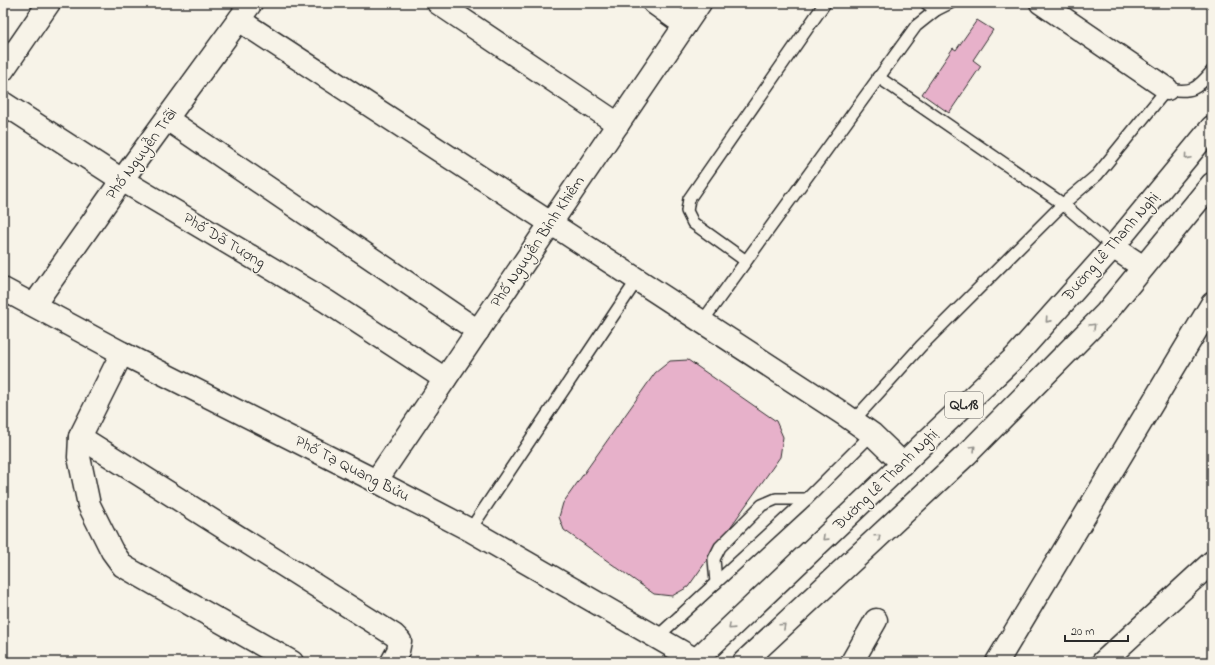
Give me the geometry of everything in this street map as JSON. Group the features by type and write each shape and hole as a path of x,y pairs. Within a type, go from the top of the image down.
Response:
{"main road":[{"path":"3,70 49,3"},
{"path":"438,3 618,124"},
{"path":"654,3 685,25"},
{"name":"Phố Nguyễn Bỉnh Khiêm","path":"376,481 700,3"},
{"path":"1041,3 1168,89"},
{"path":"245,12 550,224 872,434 903,464"},
{"name":"Phố Nguyễn Trãi","path":"34,305 122,180 245,12"},
{"name":"Phố Dã Tượng","path":"3,103 122,180 326,300 445,379"},
{"path":"167,119 478,331"},
{"name":"Đường Lê Thanh Nghị","path":"695,661 1015,357 1113,248 1212,127"},
{"name":"QL.18","path":"744,662 967,454 1106,312 1212,184"},
{"path":"1113,248 1143,267"},
{"name":"Phố Tạ Quang Bửu","path":"3,288 122,353 470,530 695,661"},
{"path":"997,662 1212,304"},
{"path":"122,353 80,437 79,457 89,504 112,551 123,566 292,662"},
{"path":"80,437 394,634 400,641 398,651 392,662"},
{"path":"1103,662 1212,562"},
{"path":"852,662 876,620"}],"lane":[{"path":"746,261 693,223 687,212 689,199 825,3"},
{"path":"926,3 936,10"},
{"path":"702,322 916,26 936,10 950,3"},
{"path":"852,421 921,346 1063,204 1097,175 1168,89 1183,92 1192,89 1204,81 1212,71"},
{"path":"878,77 1063,204 1113,248"},
{"path":"470,530 637,280"},
{"path":"656,638 808,499 872,434"},
{"path":"716,583 714,559 720,547 762,505 776,498 808,499"}],"building":[{"path":"977,20 993,30 973,60 981,66 949,113 922,94 953,48 956,50"},
{"path":"688,360 776,421 783,437 780,457 688,587 672,596 654,594 564,530 559,517 563,503 655,373 670,361"}]}
